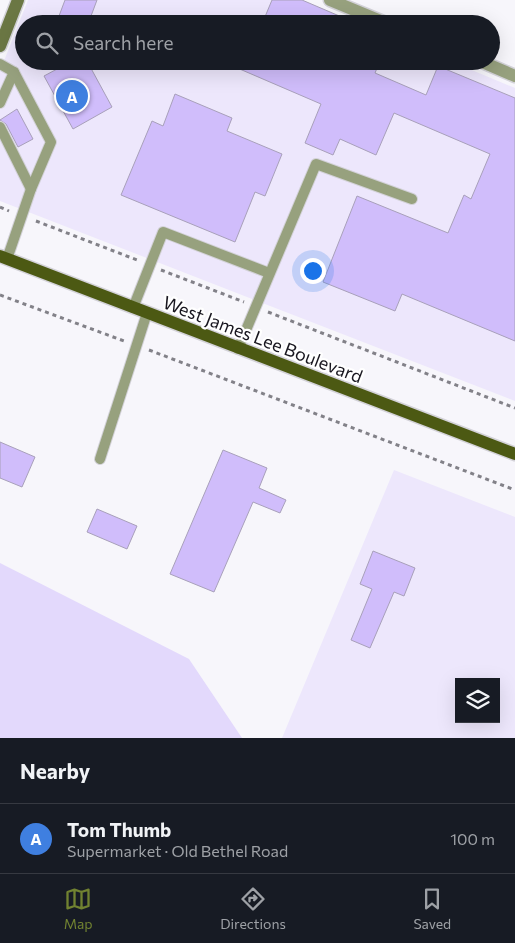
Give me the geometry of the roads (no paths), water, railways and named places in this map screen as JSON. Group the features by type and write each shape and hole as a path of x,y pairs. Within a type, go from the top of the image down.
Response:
{"main road":[{"name":"West James Lee Boulevard","path":"4,258 515,454"}],"street":[{"path":"0,46 18,0"},
{"path":"330,0 366,15"},
{"path":"500,70 515,76"}],"lane":[{"path":"0,64 14,72 51,142 4,258"},
{"path":"0,103 14,72"},
{"path":"0,127 31,189"},
{"path":"238,349 316,164 412,199"},
{"path":"134,308 163,232 269,273"},
{"path":"100,459 147,313"}],"place":[{"name":"Tom Thumb","path":"72,96"}]}
